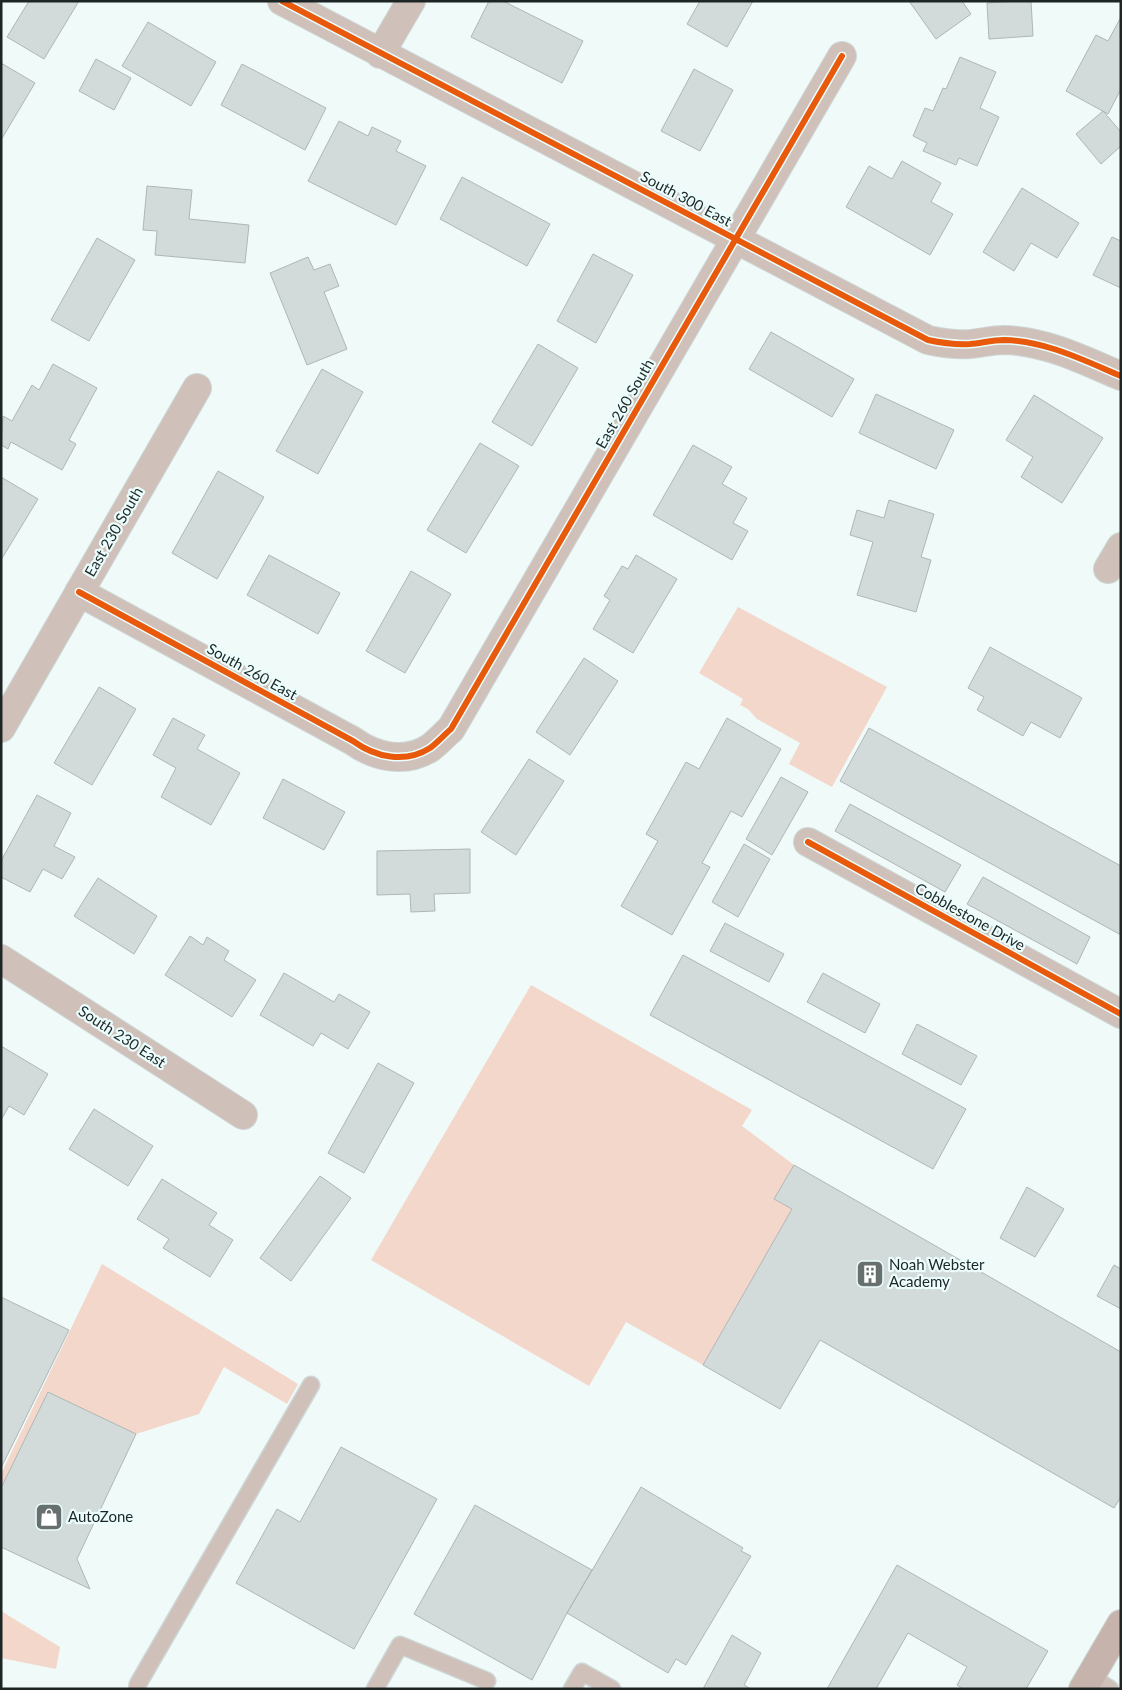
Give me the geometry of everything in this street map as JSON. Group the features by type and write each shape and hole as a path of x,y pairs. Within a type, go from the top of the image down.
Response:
{"street":[{"name":"South 300 East","path":"282,1 928,340 948,344 969,344 1003,340 1037,343 1121,376"},
{"path":"380,54 411,1"},
{"name":"East 260 South","path":"418,754 430,748 451,729 842,56"},
{"name":"East 230 South","path":"1,728 197,388"},
{"name":"South 260 East","path":"79,592 353,741 364,749 390,757 418,754"},
{"name":"Cobblestone Drive","path":"808,842 1121,1014"},
{"name":"South 230 East","path":"1,959 243,1116"},
{"path":"1095,1685 1121,1624"}],"lane":[{"path":"137,1689 138,1684 311,1385"},
{"path":"375,1689 400,1645 488,1681"},
{"path":"572,1689 582,1672 612,1689"}],"shaded area":[{"path":"738,607 887,687 832,787 789,764 800,743 757,719 748,709 740,705 743,699 699,673"},
{"path":"531,985 752,1110 742,1126 794,1165 774,1199 792,1209 703,1365 626,1322 589,1386 371,1260"},
{"path":"102,1264 298,1384 287,1404 224,1367 199,1414 136,1434 48,1392 1,1489 1,1474"},
{"path":"1,1611 60,1647 56,1669 1,1658"}],"building":[{"path":"29,1 79,1 44,59 7,37"},
{"path":"489,1 503,1 583,41 562,83 471,37"},
{"path":"700,1 753,1 727,47 687,24"},
{"path":"909,1 962,1 971,14 936,39"},
{"path":"1031,1 1033,36 989,39 987,3"},
{"path":"1121,17 1121,89 1108,114 1066,91 1096,35 1108,41"},
{"path":"148,22 216,62 191,106 122,66"},
{"path":"960,57 996,72 980,108 999,117 977,166 959,158 956,165 923,151 927,143 913,136 925,108 933,111 943,88 946,89"},
{"path":"96,59 131,78 114,110 79,91"},
{"path":"1,63 35,83 1,140"},
{"path":"242,64 326,108 305,150 221,105"},
{"path":"694,69 733,90 700,151 661,131"},
{"path":"1103,111 1121,132 1121,146 1101,164 1076,134"},
{"path":"339,121 368,136 372,127 401,141 396,151 426,166 396,225 308,181"},
{"path":"902,161 941,183 931,202 953,214 930,255 846,207 869,166 892,179"},
{"path":"462,177 550,224 527,266 440,219"},
{"path":"147,186 192,190 189,219 249,225 245,263 155,255 157,231 143,230"},
{"path":"1022,188 1079,223 1057,258 1031,243 1014,271 983,252"},
{"path":"1112,237 1121,241 1121,288 1093,275"},
{"path":"97,238 135,260 89,341 51,320"},
{"path":"593,254 633,275 596,343 557,321"},
{"path":"308,257 314,270 330,264 339,286 324,292 347,349 307,365 270,273"},
{"path":"771,332 854,379 832,417 749,369"},
{"path":"538,344 578,368 532,446 492,422"},
{"path":"53,364 97,388 69,440 76,444 62,470 11,442 8,449 1,445 3,416 12,421 32,385 39,390"},
{"path":"322,369 363,392 318,474 276,451"},
{"path":"876,394 954,430 936,469 859,433"},
{"path":"1034,395 1103,438 1062,503 1021,477 1033,457 1006,440"},
{"path":"480,443 519,466 466,553 427,530"},
{"path":"693,445 732,467 722,484 747,498 733,523 748,531 732,560 653,515"},
{"path":"218,471 264,497 217,579 172,553"},
{"path":"1,477 38,499 1,560"},
{"path":"889,500 934,514 921,557 931,560 916,612 857,595 873,542 850,535 857,510 884,518"},
{"path":"269,555 340,593 318,634 247,595"},
{"path":"636,555 677,579 633,653 593,629 610,600 604,596 622,566 628,569"},
{"path":"411,571 451,594 405,673 366,651"},
{"path":"990,647 1082,698 1060,738 1031,722 1023,736 977,710 984,697 968,688"},
{"path":"584,658 618,681 570,755 536,732"},
{"path":"99,687 136,709 92,785 54,763"},
{"path":"173,718 205,735 197,749 240,773 211,825 161,797 176,768 153,755"},
{"path":"727,718 781,749 742,817 731,811 702,863 710,867 672,935 621,906 658,841 646,834 686,762 699,769"},
{"path":"869,728 1121,866 1121,935 840,781"},
{"path":"529,759 564,781 516,855 481,832"},
{"path":"781,777 808,792 772,855 746,839"},
{"path":"283,779 345,812 324,850 263,818"},
{"path":"37,795 71,813 54,846 75,857 62,879 43,869 30,892 1,877 1,861"},
{"path":"850,804 961,865 945,892 835,831"},
{"path":"744,844 770,859 738,917 712,902"},
{"path":"470,849 470,893 434,894 435,911 411,912 410,894 377,895 377,851"},
{"path":"983,877 1090,937 1077,964 967,904"},
{"path":"98,878 157,916 134,954 74,916"},
{"path":"725,923 784,954 769,982 710,951"},
{"path":"190,936 203,945 207,937 229,951 224,960 256,980 232,1017 165,975"},
{"path":"683,955 966,1109 933,1169 650,1015"},
{"path":"284,973 334,1002 339,994 370,1012 348,1049 321,1033 313,1046 260,1015"},
{"path":"823,973 880,1004 865,1033 807,1002"},
{"path":"917,1024 977,1056 961,1085 902,1054"},
{"path":"1,1046 48,1074 24,1115 9,1106 1,1120"},
{"path":"378,1063 414,1083 364,1173 328,1153"},
{"path":"94,1109 153,1146 128,1186 69,1149"},
{"name":"Noah Webster Academy","path":"794,1165 1121,1352 1121,1497 1114,1508 820,1340 780,1409 703,1365 792,1209 774,1199"},
{"path":"320,1176 351,1198 291,1281 260,1258"},
{"path":"162,1179 217,1213 209,1225 233,1240 210,1277 163,1248 169,1239 137,1219"},
{"path":"1027,1187 1064,1209 1035,1257 1000,1238"},
{"path":"1114,1265 1121,1269 1121,1309 1097,1296"},
{"path":"1,1297 69,1330 1,1468"},
{"name":"AutoZone","path":"48,1392 136,1434 77,1559 90,1589 1,1547 1,1488"},
{"path":"341,1447 437,1499 354,1649 236,1583 277,1509 300,1522"},
{"path":"641,1487 743,1548 741,1551 751,1556 686,1665 676,1659 668,1673 567,1613"},
{"path":"475,1505 592,1570 532,1680 414,1614"},
{"path":"897,1565 1048,1651 1026,1689 963,1689 957,1685 967,1667 908,1633 876,1689 827,1689"},
{"path":"732,1635 761,1653 744,1685 751,1689 703,1689"}],"cycle path":[{"path":"282,1 928,340 959,344 996,340 1020,341 1064,352 1121,376"},
{"path":"79,592 362,747 380,754 400,757 411,756 430,748 451,729 842,56"},
{"path":"808,842 1121,1014"}],"place":[{"name":"Noah Webster Academy","path":"870,1274"},
{"name":"AutoZone","path":"49,1517"}]}
